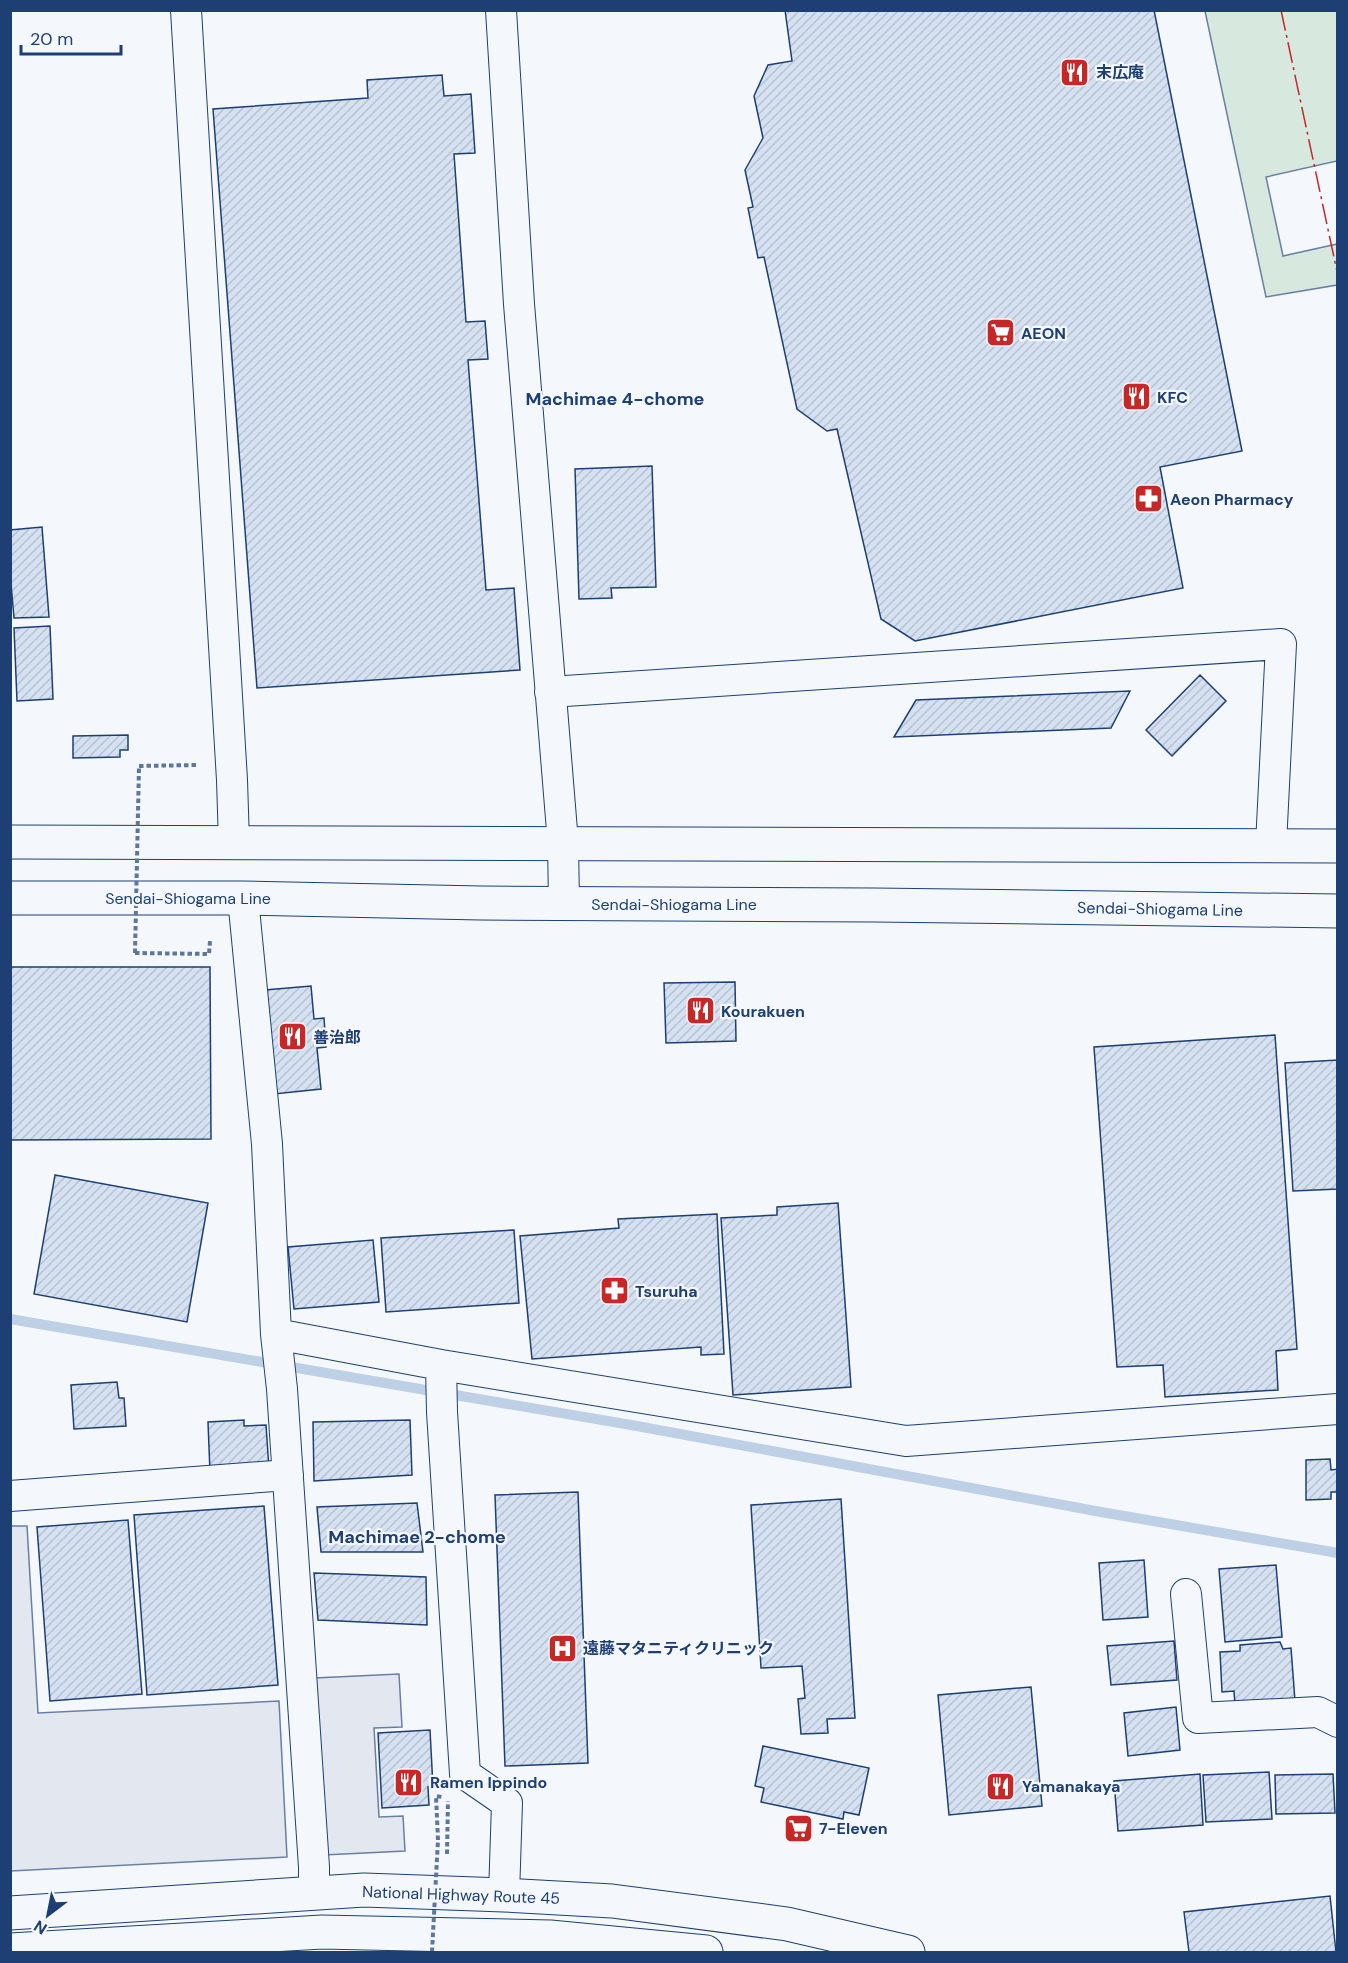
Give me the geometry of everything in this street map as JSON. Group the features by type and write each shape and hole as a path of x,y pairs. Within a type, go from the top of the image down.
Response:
{"main road":[{"path":"10,842 1338,846"},
{"name":"Sendai-Shiogama Line","path":"10,898 243,898 1338,911"},
{"name":"National Highway Route 45","path":"10,1913 364,1890 504,1895 612,1900 788,1924 908,1953"},
{"path":"10,1950 550,1937 706,1953"}],"street":[{"path":"186,10 234,843"},
{"path":"501,10 519,304 563,843 564,903"},
{"path":"550,692 1281,644 1270,845"},
{"path":"243,898 267,1144 277,1340 288,1475 314,1894"},
{"path":"277,1340 442,1372 906,1441 1338,1409"},
{"path":"442,1372 442,1412 465,1774 507,1803 504,1895"},
{"path":"10,1496 288,1475"},
{"path":"1186,1594 1198,1718 1318,1712 1338,1722"}],"path":[{"path":"198,765 139,766 135,952 209,954 210,941"},
{"path":"432,1953 438,1840 436,1796 448,1797 447,1854"}],"shaded area":[{"path":"1205,11 1337,11 1337,161 1266,177 1283,256 1337,244 1337,285 1266,297"},
{"path":"11,1526 27,1526 38,1713 279,1701 287,1857 11,1871"},
{"path":"399,1674 402,1727 374,1728 379,1817 403,1816 405,1851 324,1855 315,1678"}],"building":[{"name":"AEON","path":"785,10 1154,10 1242,451 1160,467 1183,588 915,641 881,619 837,429 827,431 797,409 764,257 758,258 748,208 753,207 745,170 763,138 754,96 768,65 792,61"},
{"path":"442,75 444,96 471,94 475,153 454,154 466,322 485,321 488,359 468,360 486,590 514,588 520,670 257,688 213,109 368,98 367,80"},
{"path":"652,466 656,587 611,588 612,598 579,599 575,469"},
{"path":"42,527 49,617 14,618 10,572 10,530"},
{"path":"50,626 53,699 17,701 14,628"},
{"path":"1200,675 1226,701 1172,756 1146,730"},
{"path":"1130,691 1111,728 894,737 916,700"},
{"path":"128,735 128,750 120,750 120,757 73,758 73,736"},
{"path":"10,967 210,967 211,1139 10,1140"},
{"path":"735,982 736,1041 666,1043 664,983"},
{"path":"311,986 314,1019 324,1018 326,1047 317,1048 321,1089 274,1094 265,990"},
{"path":"1275,1035 1297,1349 1276,1351 1278,1390 1165,1397 1163,1365 1117,1367 1094,1047"},
{"path":"1338,1060 1338,1189 1293,1191 1285,1063"},
{"path":"55,1175 208,1203 187,1322 34,1294"},
{"path":"838,1203 851,1387 733,1395 721,1218 777,1215 777,1207"},
{"path":"717,1214 724,1354 701,1355 701,1347 532,1359 520,1236 619,1228 618,1219"},
{"path":"514,1230 519,1303 386,1312 381,1238"},
{"path":"373,1240 379,1302 294,1309 288,1247"},
{"path":"117,1382 119,1398 124,1398 126,1426 74,1429 71,1385"},
{"path":"244,1420 244,1426 266,1425 269,1469 210,1472 208,1422"},
{"path":"410,1420 412,1475 314,1481 313,1422"},
{"path":"1330,1459 1331,1470 1338,1469 1338,1492 1331,1492 1331,1499 1306,1500 1306,1460"},
{"path":"578,1492 588,1763 505,1766 495,1495"},
{"path":"841,1499 855,1718 827,1719 828,1733 801,1734 798,1699 805,1698 802,1666 761,1668 751,1505"},
{"path":"417,1503 423,1552 321,1552 317,1507"},
{"path":"264,1506 278,1685 147,1695 134,1515"},
{"path":"128,1520 142,1694 50,1701 37,1527"},
{"path":"1144,1560 1148,1617 1103,1620 1099,1563"},
{"path":"1276,1565 1282,1637 1225,1642 1219,1569"},
{"path":"314,1573 426,1577 427,1625 318,1620"},
{"path":"1174,1641 1177,1680 1111,1685 1107,1646"},
{"path":"1280,1642 1283,1649 1291,1648 1295,1701 1235,1705 1234,1691 1222,1692 1220,1652 1240,1651 1240,1645"},
{"path":"1031,1687 1042,1806 949,1815 938,1695"},
{"path":"1176,1707 1180,1750 1128,1756 1124,1713"},
{"path":"430,1730 433,1787 428,1787 429,1805 382,1808 378,1733"},
{"path":"763,1746 869,1768 859,1815 844,1812 843,1819 761,1802 764,1788 755,1786"},
{"path":"1269,1772 1272,1819 1206,1822 1203,1775"},
{"path":"1200,1774 1203,1825 1118,1831 1114,1781"},
{"path":"1333,1774 1335,1813 1276,1814 1275,1775"},
{"path":"1330,1896 1336,1952 1189,1952 1184,1912"}],"waterway":[{"path":"10,1319 637,1426 1101,1512 1338,1553"}],"power":[{"path":"1281,10 1338,276"}],"place":[{"name":"末広庵","path":"1075,72"},
{"name":"AEON","path":"1000,333"},
{"name":"KFC","path":"1136,397"},
{"name":"Aeon Pharmacy","path":"1149,499"},
{"name":"Kourakuen","path":"700,1011"},
{"name":"善治郎","path":"292,1037"},
{"name":"Tsuruha","path":"614,1291"},
{"name":"遠藤マタニティクリニック","path":"562,1648"},
{"name":"Ramen Ippindo","path":"409,1782"},
{"name":"Yamanakaya","path":"1001,1786"},
{"name":"7-Eleven","path":"798,1828"}],"district":[{"name":"Machimae 4-chome","path":"615,399"},
{"name":"Machimae 2-chome","path":"417,1537"}]}
